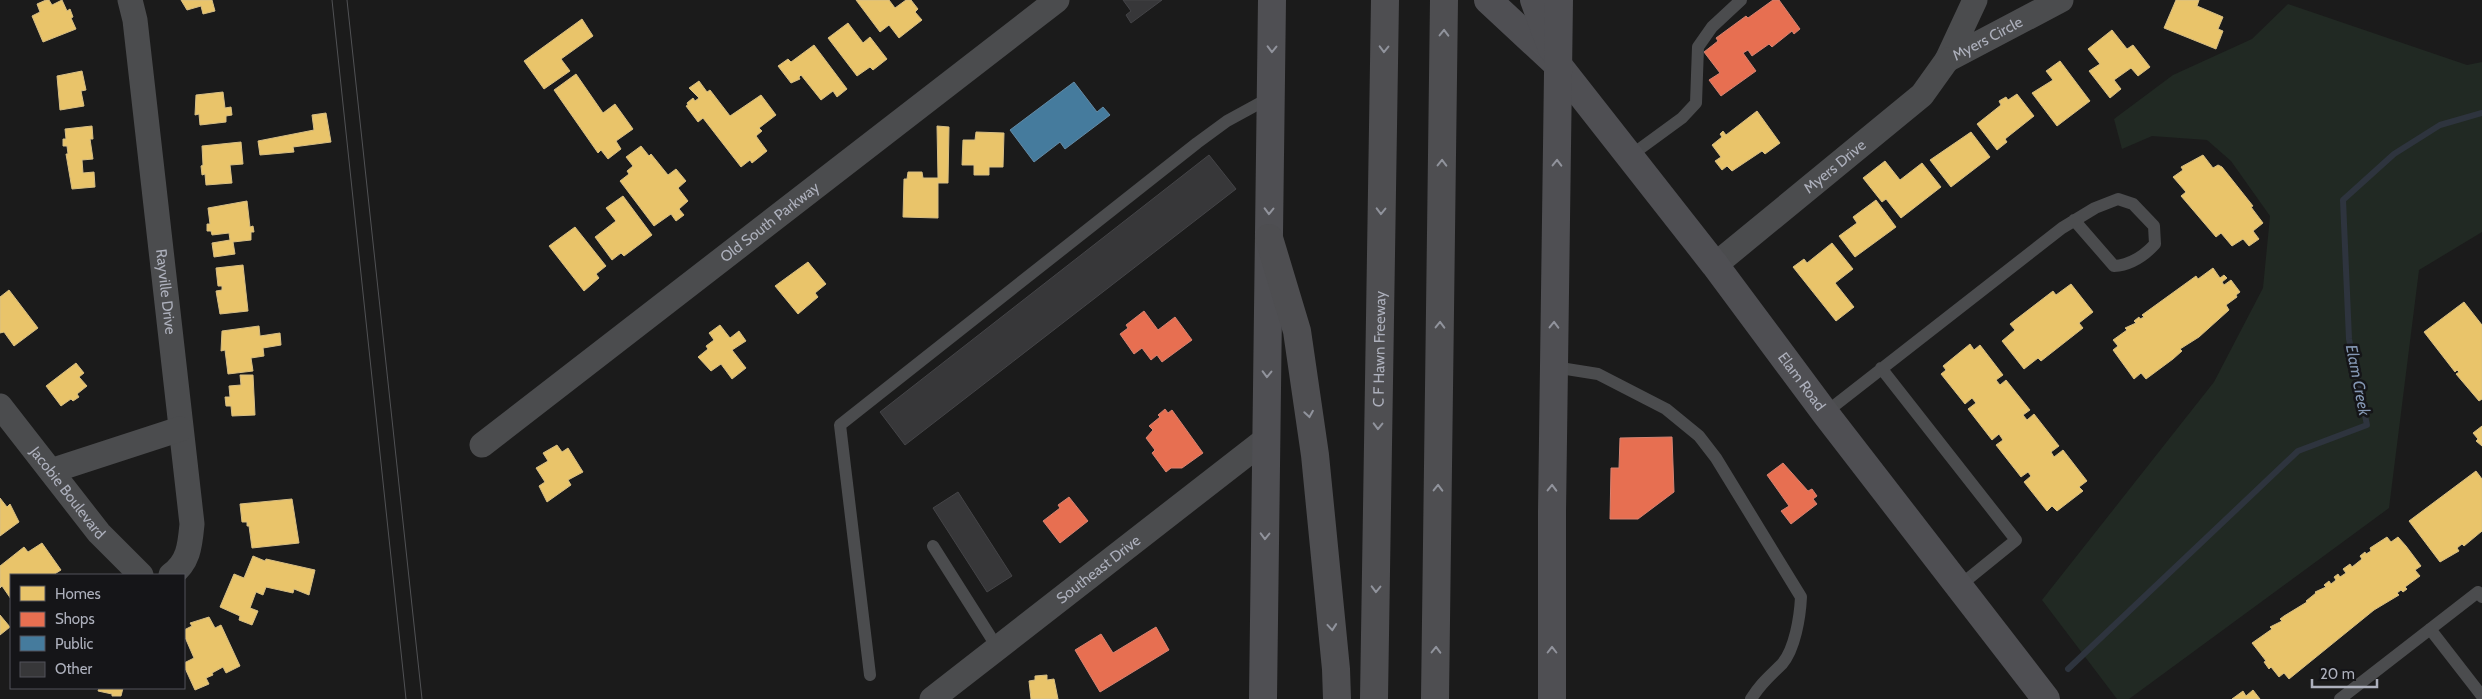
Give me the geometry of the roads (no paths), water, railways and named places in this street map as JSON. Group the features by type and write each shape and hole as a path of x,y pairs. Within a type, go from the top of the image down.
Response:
{"highway":[{"name":"C F Hawn Freeway","path":"1374,699 1385,0"},
{"path":"1435,699 1444,0"},
{"path":"1269,238 1297,331 1316,455 1337,699"}],"main road":[{"path":"1263,699 1272,0"},
{"name":"Elam Road","path":"1488,0 1558,65 1715,264 1824,413 2046,699"},
{"name":"Elam Road","path":"1534,0 1558,65"},
{"path":"1552,699 1559,0"}],"street":[{"name":"Rayville Drive","path":"130,0 135,20 192,524 190,552 179,569 172,574"},
{"name":"Old South Parkway","path":"482,445 1057,0"},
{"name":"Myers Circle","path":"1947,60 1975,0"},
{"name":"Myers Circle","path":"1947,60 2062,0"},
{"name":"Myers Drive","path":"1715,264 1922,95 1947,60"},
{"name":"Jacobie Boulevard","path":"0,406 99,533 140,574"},
{"path":"51,471 180,429"},
{"name":"Southeast Drive","path":"932,699 1266,439"}],"lane":[{"path":"1630,156 1682,118 1696,103 1698,47 1712,27 1740,0"},
{"path":"870,675 840,425 1196,143 1227,121 1271,98"},
{"path":"1824,413 2074,220 2094,208 2118,199 2133,204 2144,213 2154,226 2154,244 2147,253 2135,260 2124,265 2114,266 2074,220"},
{"path":"1554,367 1598,374 1666,409 1699,436 1716,458 1801,597 1800,624 1783,662 1763,680 1751,699"},
{"path":"1881,368 2016,540 1958,586"},
{"path":"933,546 997,647"},
{"path":"2340,699 2478,592 2482,597"},
{"path":"2430,629 2482,696"}],"waterway":[{"name":"Elam Creek","path":"2068,669 2298,451 2367,425 2349,339 2343,200 2394,154 2440,125 2482,113"}],"tram line":[{"path":"332,0 406,699"},
{"path":"347,0 422,699"}]}
